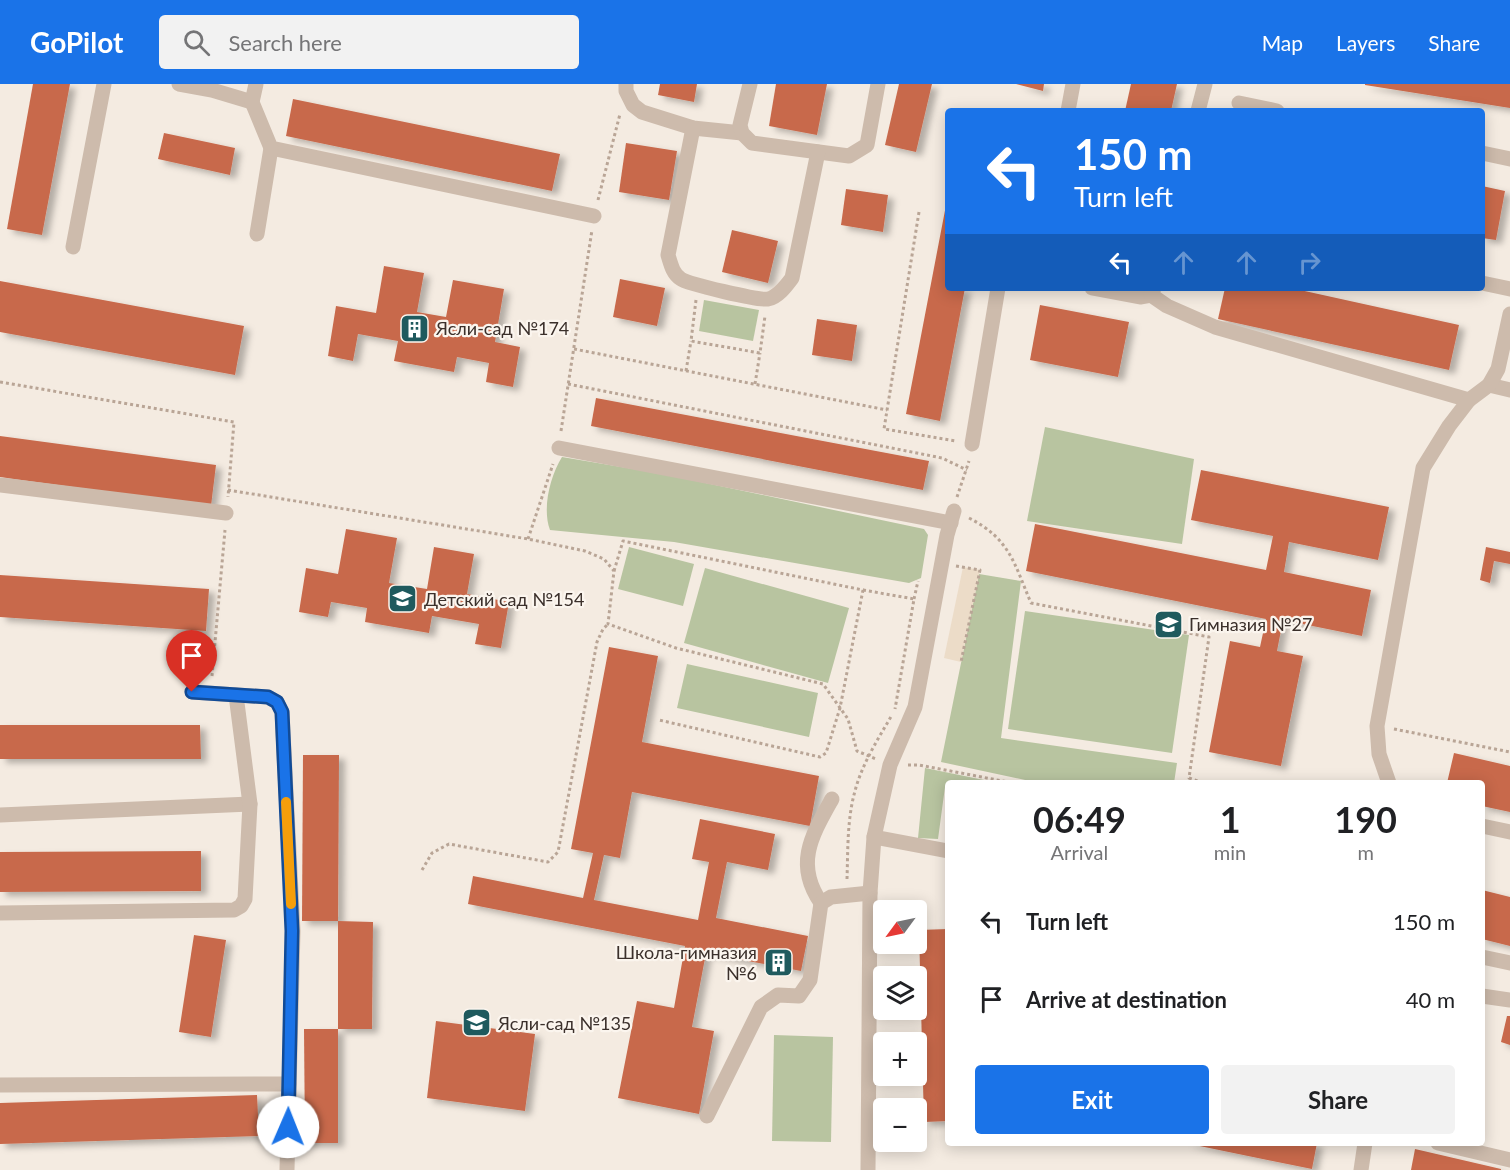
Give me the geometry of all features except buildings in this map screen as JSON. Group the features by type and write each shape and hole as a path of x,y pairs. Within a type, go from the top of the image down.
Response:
{"street":[{"path":"73,247 104,84"},
{"path":"179,84 212,90 252,102"},
{"path":"256,84 252,102 272,148 257,234"},
{"path":"750,84 740,125 742,132 752,143 849,156 867,145 878,84"},
{"path":"1069,108 1073,84"},
{"path":"1199,108 1205,84"},
{"path":"626,87 633,105 642,112 693,128 742,132"},
{"path":"1239,103 1263,108"},
{"path":"693,128 668,255 674,274 683,281 698,283 714,290 767,299 784,290 792,278 818,152"},
{"path":"272,148 594,216"},
{"path":"1485,154 1510,159"},
{"path":"1485,284 1510,289"},
{"path":"972,444 998,291"},
{"path":"1108,291 1140,297 1152,292 1167,306 1215,327 1469,400"},
{"path":"1388,780 1379,754 1377,726 1423,468 1449,426 1469,400 1489,385 1498,369 1510,314"},
{"path":"1489,385 1510,390"},
{"path":"559,448 952,517 915,707 890,765 874,837 870,893 868,1170"},
{"path":"0,485 226,513"},
{"path":"192,692 268,697 277,702 282,712 292,931 287,1170"},
{"path":"0,913 234,910 241,906 245,899 250,804 236,695"},
{"path":"707,1116 761,1007 778,995 799,996 810,980 821,903 807,873 810,841 832,799"},
{"path":"0,815 250,804"},
{"path":"1485,827 1510,832"},
{"path":"874,837 945,850"},
{"path":"821,903 831,897 870,893"},
{"path":"1485,958 1510,963"},
{"path":"1485,996 1510,1000"},
{"path":"0,1085 289,1084"},
{"path":"1361,1170 1365,1146"},
{"path":"1451,1146 1510,1160"}],"path":[{"path":"528,539 559,448 594,216 626,87"},
{"path":"919,212 884,429 972,444"},
{"path":"686,371 698,283"},
{"path":"755,385 767,299"},
{"path":"691,341 760,353"},
{"path":"574,350 887,410"},
{"path":"0,382 234,422 211,693"},
{"path":"568,384 942,458 967,470"},
{"path":"969,464 955,501 952,517 987,527 1009,550 1031,603 1209,637 1189,778 1195,780"},
{"path":"228,490 528,539 585,551 604,559 614,571"},
{"path":"422,870 432,852 449,844 548,862 558,852 597,642 603,628 608,624 614,571 623,541 914,599"},
{"path":"961,662 980,570 963,567"},
{"path":"846,895 850,826 855,791 869,756 895,709 918,581"},
{"path":"660,720 820,757 826,753 840,708 863,590"},
{"path":"608,624 676,648 823,684 848,719 857,751 890,765 919,765 997,780"},
{"path":"1377,726 1510,752"}],"green space":[{"path":"704,300 759,310 753,341 699,331"},
{"path":"1045,427 1194,459 1182,544 1027,521"},
{"path":"562,457 663,474 924,529 928,535 921,578 909,583 674,542 550,530 547,512 548,493"},
{"path":"629,547 694,564 683,606 618,589"},
{"path":"705,568 849,608 828,683 684,643"},
{"path":"979,574 1021,581 1001,738 1177,763 1174,780 1025,780 941,762"},
{"path":"1025,611 1189,635 1172,753 1008,729"},
{"path":"687,664 818,693 809,737 677,708"},
{"path":"925,768 984,780 945,780 938,839 918,838"},
{"path":"774,1035 833,1037 831,1142 772,1141"}],"shaded area":[{"path":"963,567 980,570 961,662 944,658"}],"slow traffic":[{"path":"286,802 291,904"}],"place":[{"name":"Ясли-сад №174","path":"415,328"},
{"name":"Детский сад №154","path":"403,599"},
{"name":"Гимназия №27","path":"1168,624"},
{"name":"Школа-гимназия №6","path":"778,962"},
{"name":"Ясли-сад №135","path":"477,1023"}],"route":[{"path":"192,692 268,697 277,702 282,712 292,931 288,1127"}]}
